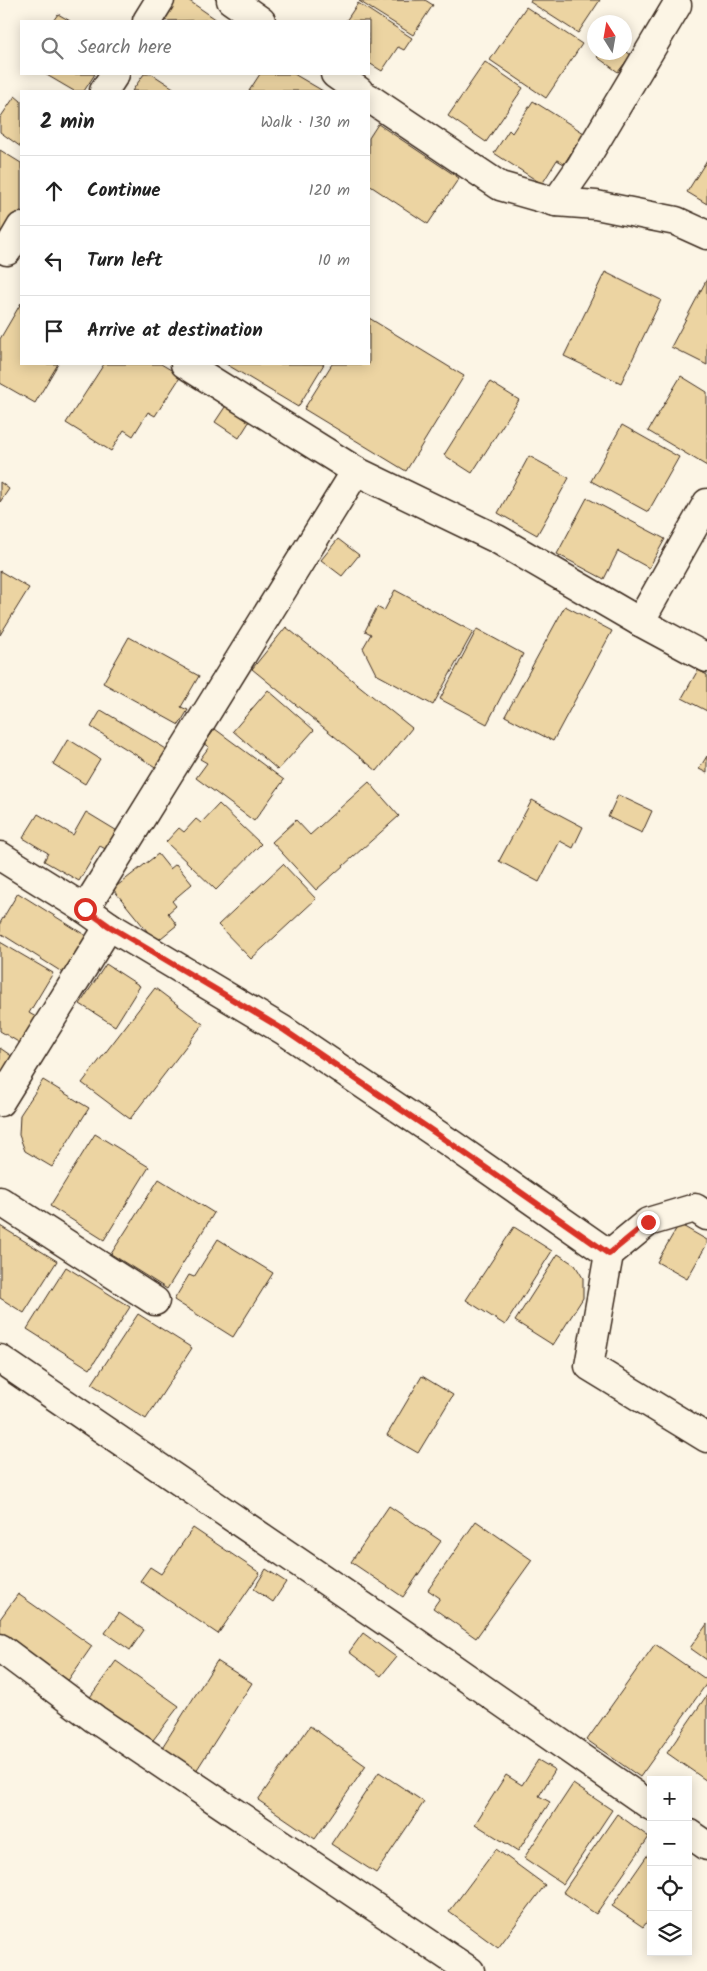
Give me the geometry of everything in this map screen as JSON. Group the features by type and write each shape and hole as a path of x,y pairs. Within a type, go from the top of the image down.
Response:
{"street":[{"path":"148,20 160,0"},
{"path":"231,0 260,20"},
{"path":"556,202 581,166 677,5"},
{"path":"105,90 114,75"},
{"path":"335,75 355,90"},
{"path":"370,101 500,186 556,202 596,205 676,221 707,235"},
{"path":"9,252 20,229"},
{"path":"191,365 356,471 497,539 640,622 707,658"},
{"path":"85,909 356,471"},
{"path":"640,622 707,503"},
{"path":"0,856 109,926 284,1030 609,1254"},
{"path":"0,1102 109,926"},
{"path":"0,1201 155,1301"},
{"path":"707,1216 695,1208 648,1222 609,1254 589,1366 707,1438"},
{"path":"0,1359 398,1630 647,1803"},
{"path":"0,1648 95,1719 470,1971"},
{"path":"692,1835 707,1846"}],"building":[{"path":"171,0 188,0 217,20 157,20"},
{"path":"425,0 433,5 413,35 359,1"},
{"path":"531,0 600,0 590,15 587,15 587,20 578,33 530,2"},
{"path":"358,3 412,38 404,50 398,47 382,71 370,64 370,20 347,20"},
{"path":"526,7 582,44 546,98 490,60"},
{"path":"58,14 68,20 54,20"},
{"path":"601,60 627,60 618,72"},
{"path":"485,62 523,88 486,142 448,116"},
{"path":"47,75 94,75 85,90 72,90"},
{"path":"143,75 154,75 176,90 133,90"},
{"path":"259,75 296,75 321,90 250,90"},
{"path":"15,96 20,100 20,146 0,132 0,118"},
{"path":"533,101 584,133 564,164 557,160 542,184 494,153 509,130 512,133"},
{"path":"378,124 459,178 428,224 370,186 370,136"},
{"path":"0,150 20,162 20,212 5,236 0,233"},
{"path":"707,160 707,204 687,192"},
{"path":"605,272 661,300 621,383 564,356"},
{"path":"707,279 707,365 671,347"},
{"path":"20,305 20,365 57,365 35,403 0,383 0,339"},
{"path":"370,319 464,376 406,471 304,409 331,365 370,365"},
{"path":"103,365 163,365 181,376 155,416 148,412 133,436 124,430 111,451 66,423"},
{"path":"228,365 323,365 298,407"},
{"path":"681,376 707,392 707,466 648,431"},
{"path":"490,382 519,400 472,473 444,455"},
{"path":"227,404 251,419 239,438 215,422"},
{"path":"622,425 679,457 648,512 591,481"},
{"path":"529,456 569,478 537,535 498,513"},
{"path":"0,482 9,489 0,502"},
{"path":"587,498 665,539 649,568 618,551 604,579 557,554"},
{"path":"338,539 359,555 342,576 321,560"},
{"path":"0,571 29,588 0,635"},
{"path":"395,590 473,632 433,705 376,674 363,648 371,634 365,631 377,607 384,611"},
{"path":"565,606 612,631 553,741 505,716"},
{"path":"286,627 412,728 377,771 252,669"},
{"path":"477,629 523,654 487,724 440,699"},
{"path":"129,637 199,676 181,707 188,710 179,725 103,683"},
{"path":"698,670 707,675 707,711 682,698"},
{"path":"268,690 314,730 278,770 233,731"},
{"path":"101,710 168,750 157,768 91,727"},
{"path":"215,729 284,780 254,821 196,778 207,763 200,759 209,747 204,744"},
{"path":"68,739 100,759 85,784 53,764"},
{"path":"707,756 707,773 699,769"},
{"path":"369,782 399,816 316,890 272,842 296,820 310,835"},
{"path":"618,795 652,811 642,833 608,817"},
{"path":"532,800 583,827 573,848 560,841 539,882 499,861"},
{"path":"219,804 261,844 216,890 166,842 179,828 184,832 196,819 201,823"},
{"path":"86,812 119,832 109,851 100,846 79,881 44,861 48,853 23,838 38,814 73,835"},
{"path":"158,854 170,869 176,864 192,884 172,901 176,906 168,913 177,925 156,942 113,889"},
{"path":"283,864 316,899 251,959 218,925"},
{"path":"18,893 88,937 65,974 0,933 0,923"},
{"path":"0,942 53,973 29,1013 36,1017 20,1043 0,1031"},
{"path":"106,964 140,986 115,1026 80,1004"},
{"path":"155,988 203,1024 130,1119 82,1083"},
{"path":"0,1048 13,1057 0,1077"},
{"path":"43,1080 89,1108 52,1167 25,1151 19,1135 20,1115"},
{"path":"95,1134 149,1167 104,1240 50,1206"},
{"path":"159,1179 214,1213 167,1289 111,1254"},
{"path":"679,1224 707,1240 707,1244 687,1279 657,1262"},
{"path":"0,1226 57,1261 24,1313 0,1298"},
{"path":"514,1227 552,1251 505,1325 466,1300"},
{"path":"218,1239 273,1273 233,1337 174,1300 189,1275 194,1277"},
{"path":"558,1254 575,1265 583,1278 583,1298 553,1345 515,1321"},
{"path":"66,1267 130,1307 90,1369 27,1329"},
{"path":"138,1314 192,1348 146,1419 92,1384"},
{"path":"422,1376 453,1395 418,1453 387,1435"},
{"path":"389,1506 441,1541 403,1597 351,1562"},
{"path":"476,1521 532,1560 476,1638 433,1608 440,1598 428,1590"},
{"path":"193,1528 260,1573 218,1634 140,1581 150,1567 161,1574"},
{"path":"266,1569 286,1582 273,1602 254,1589"},
{"path":"18,1594 92,1646 67,1682 0,1635 0,1619"},
{"path":"119,1613 144,1630 130,1650 105,1633"},
{"path":"707,1624 707,1660 690,1648"},
{"path":"363,1633 396,1657 381,1676 349,1652"},
{"path":"655,1644 707,1680 707,1683 640,1777 587,1740"},
{"path":"116,1661 179,1706 150,1744 88,1700"},
{"path":"217,1661 252,1683 196,1771 161,1749"},
{"path":"707,1695 707,1781 667,1753"},
{"path":"310,1726 366,1766 315,1839 258,1800"},
{"path":"538,1760 555,1770 539,1796 550,1802 518,1851 475,1824 506,1775 522,1785"},
{"path":"379,1772 424,1802 376,1873 331,1844"},
{"path":"573,1784 612,1810 563,1884 524,1858"},
{"path":"617,1814 647,1836 647,1840 596,1914 563,1892"},
{"path":"496,1849 545,1885 498,1948 449,1912"},
{"path":"647,1856 647,1922 643,1927 612,1906"}],"route":[{"path":"85,909 109,926 284,1030 609,1254 648,1222"}]}
